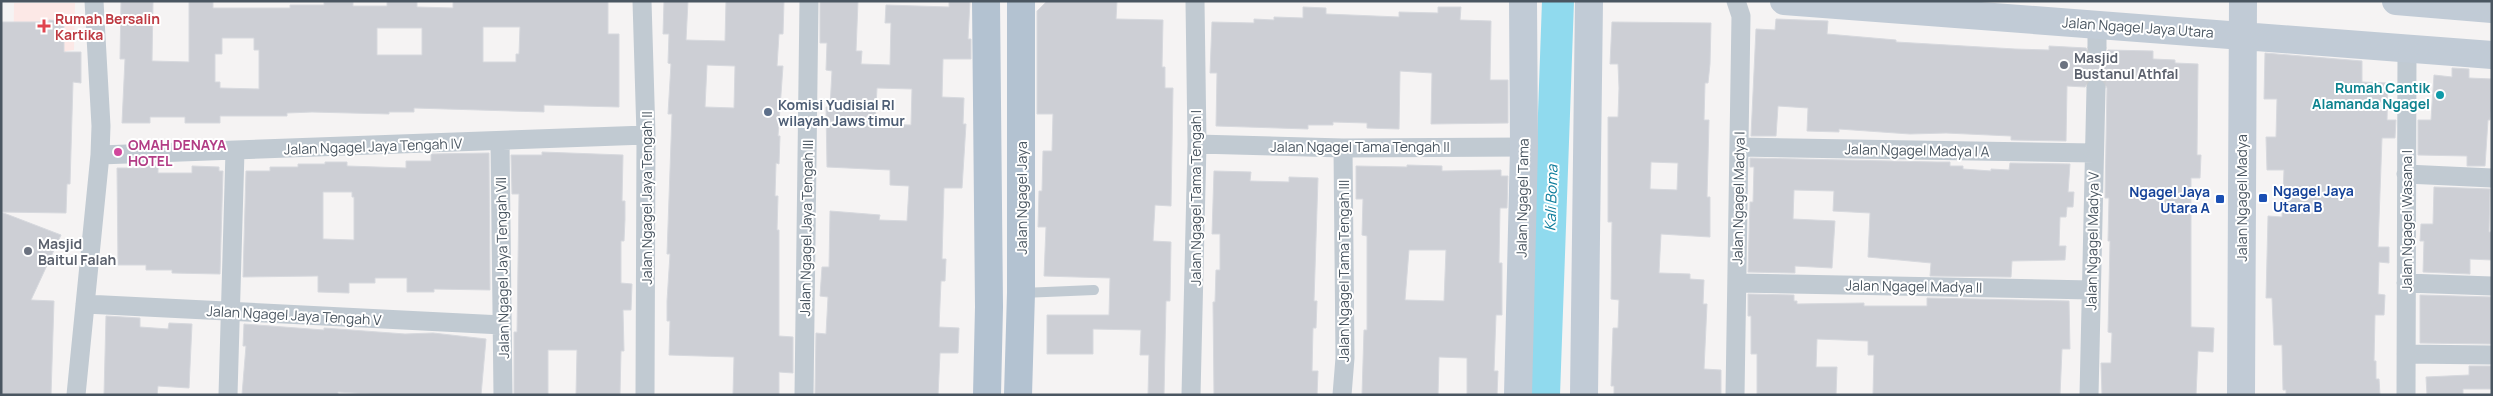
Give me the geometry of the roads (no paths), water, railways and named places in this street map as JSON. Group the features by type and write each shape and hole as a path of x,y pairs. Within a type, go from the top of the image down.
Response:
{"main road":[{"path":"986,1 989,307 987,392 1018,393"},
{"name":"Jalan Ngagel Jaya","path":"1018,393 1021,293 1022,1"}],"street":[{"path":"76,395 100,155 101,126 94,1"},
{"name":"Jalan Ngagel Jaya Tengah II","path":"642,1 646,135 645,395"},
{"name":"Jalan Ngagel Jaya Tengah III","path":"804,388 809,1"},
{"name":"Jalan Ngagel Tama Tengah I","path":"1191,395 1197,144 1195,1"},
{"name":"Jalan Ngagel Tama","path":"1518,395 1524,147 1523,1"},
{"path":"1584,395 1589,1"},
{"name":"Jalan Ngagel Madya I","path":"1734,395 1741,16 1736,1"},
{"name":"Jalan Ngagel Jaya Utara","path":"1784,1 2097,35 2242,35 2492,55"},
{"name":"Jalan Ngagel Madya","path":"2241,395 2243,1"},
{"path":"2396,1 2484,6"},
{"name":"Jalan Ngagel Wasana I","path":"2406,48 2406,395"},
{"name":"Jalan Ngagel Madya V","path":"2089,395 2096,88"},
{"name":"Jalan Ngagel Jaya Tengah IV","path":"100,155 500,142 646,135"},
{"name":"Jalan Ngagel Jaya Tengah VII","path":"500,142 503,395"},
{"name":"Jalan Ngagel Tama Tengah II","path":"1197,144 1343,148 1524,147"},
{"name":"Jalan Ngagel Madya I A","path":"1739,147 2094,153"},
{"name":"Jalan Ngagel Tama Tengah III","path":"1343,148 1343,376"},
{"path":"228,395 236,151"},
{"path":"2406,174 2492,178"},
{"name":"Jalan Ngagel Madya II","path":"1737,283 2091,290"},
{"path":"2406,283 2492,286"},
{"name":"Jalan Ngagel Jaya Tengah V","path":"85,304 502,325"},
{"path":"2406,354 2492,355"}],"lane":[{"path":"1021,293 1094,290"}],"waterway":[{"name":"Kali Boma","path":"1544,395 1558,1"}],"tunnel":[{"path":"2096,88 2097,47"}],"place":[{"name":"Rumah Bersalin Kartika","path":"44,26"},
{"name":"Masjid Bustanul Athfal","path":"2064,65"},
{"name":"Rumah Cantik Alamanda Ngagel","path":"2440,95"},
{"name":"Komisi Yudisial RI wilayah Jaws timur","path":"768,112"},
{"name":"OMAH DENAYA HOTEL","path":"118,152"},
{"name":"Ngagel Jaya Utara B","path":"2263,198"},
{"name":"Ngagel Jaya Utara A","path":"2220,199"},
{"name":"Masjid Baitul Falah","path":"28,251"}]}
